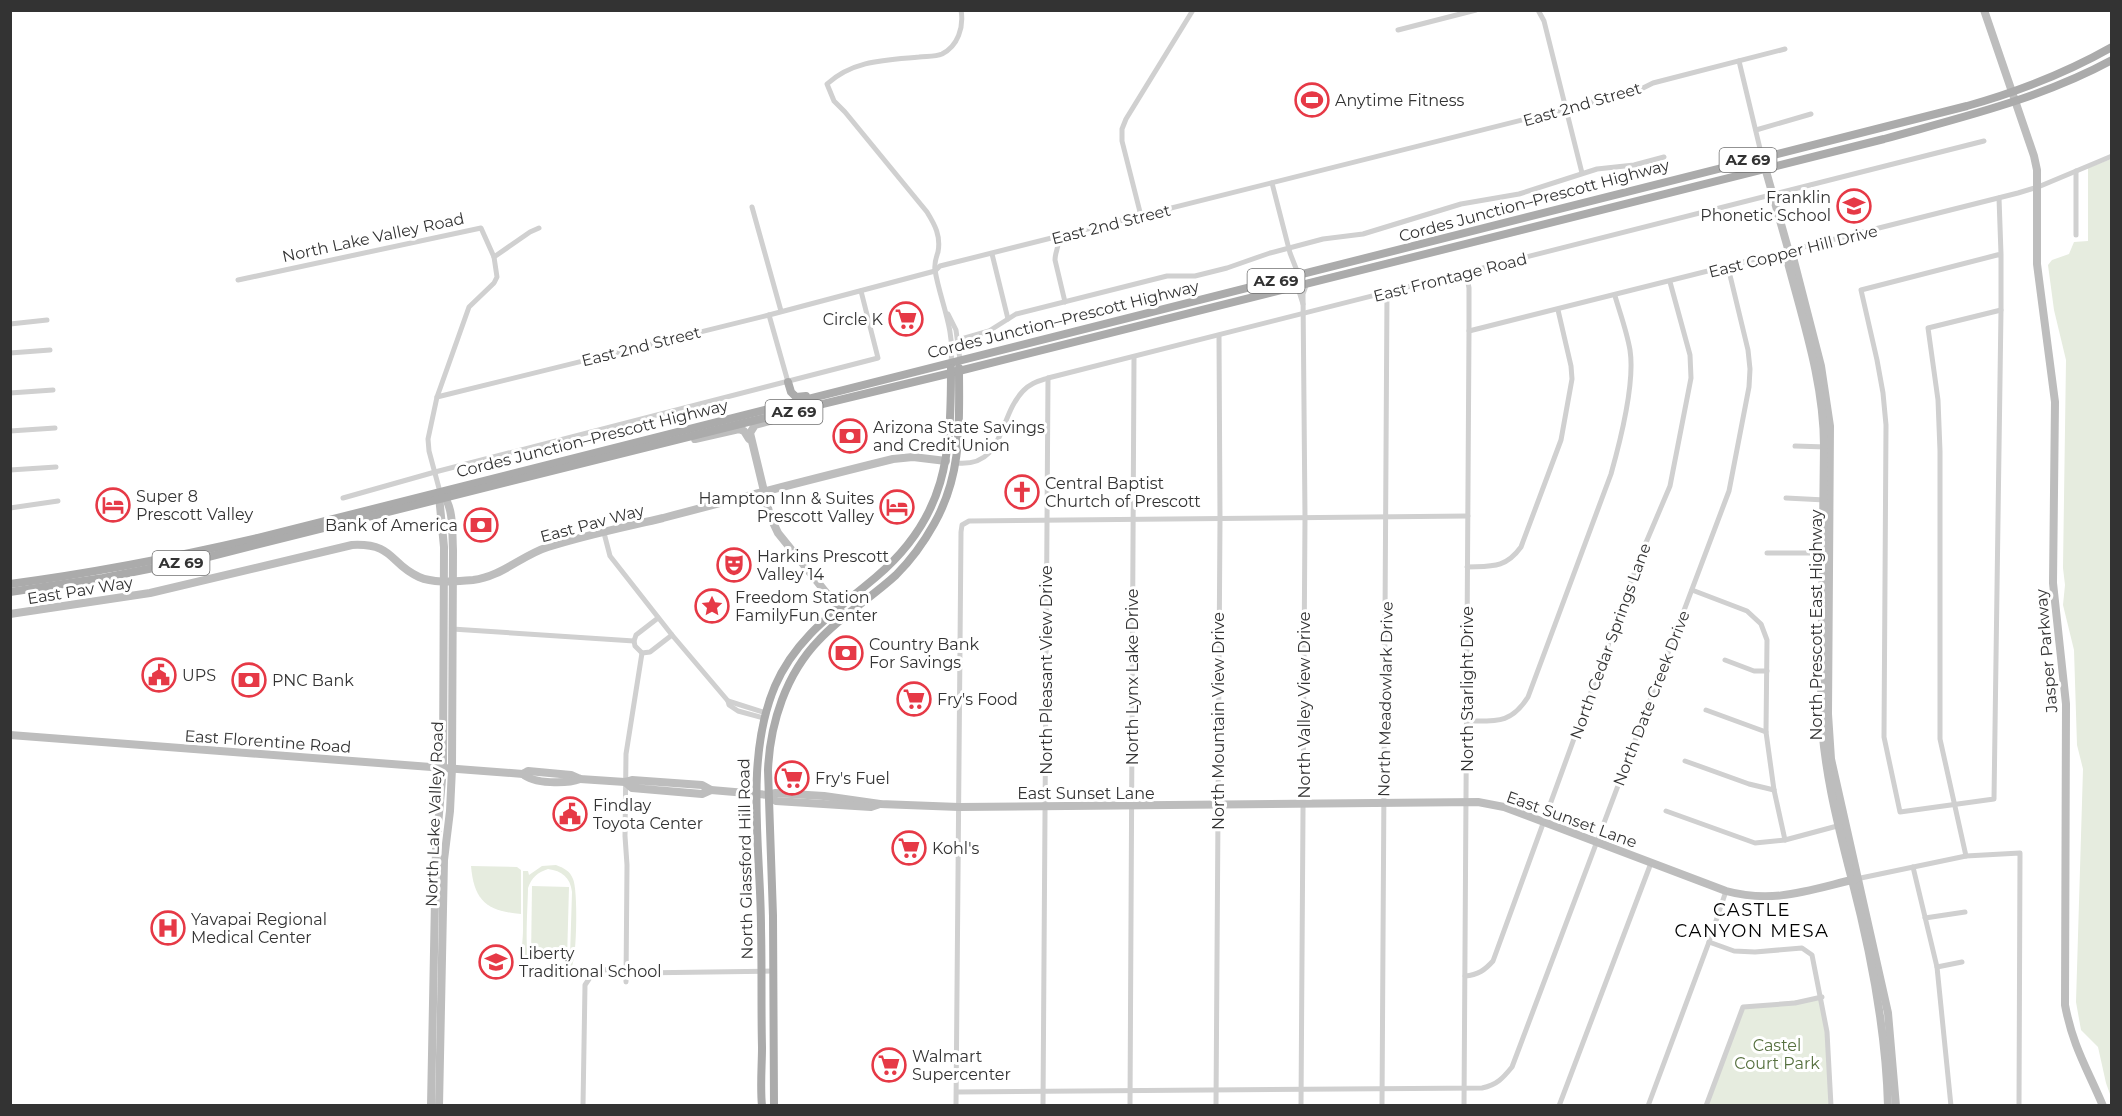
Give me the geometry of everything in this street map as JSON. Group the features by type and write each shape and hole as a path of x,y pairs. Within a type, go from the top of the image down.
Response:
{"main road":[{"name":"Cordes Junction–Prescott Highway","path":"441,496 956,361 1967,106 2012,93 2112,47"},
{"name":"Cordes Junction–Prescott Highway","path":"10,592 103,578 800,410 1884,139 2015,102 2112,60"},
{"path":"945,499 944,490 949,472 946,461 956,361"},
{"name":"North Glassford Hill Road","path":"774,1106 769,795 772,735 779,708 788,687 808,652 845,616 910,560 936,522 956,463 960,441 955,372"},
{"path":"788,382 791,392 796,397 849,385 868,384"},
{"path":"950,432 953,439 951,455 956,463"},
{"name":"North Glassford Hill Road","path":"762,1106 758,794 759,748 765,715 776,686 807,636 838,607 882,572 911,541 925,520 946,461"},
{"name":"Cordes Junction–Prescott Highway","path":"10,584 171,561"}],"street":[{"path":"956,361 947,313 935,271 934,263 939,243 935,225 834,101 827,84 838,74 857,65 941,55 955,45 959,35 961,10"},
{"path":"1141,216 1122,141 1122,129 1193,10"},
{"path":"1398,30 1476,10"},
{"path":"1538,10 1544,21 1582,173"},
{"name":"Jasper Parkway","path":"1984,10 2034,156 2038,187 2039,286 2055,402 2054,584 2066,704 2065,1005 2074,1044 2103,1106"},
{"name":"East 2nd Street","path":"437,397 781,312 935,271 940,266 1566,109 1641,89 1653,82 1785,49"},
{"name":"North Prescott East Highway","path":"1739,61 1765,168 1789,252 1794,261 1816,360 1826,392 1825,687 1831,759 1842,825 1888,1045 1896,1106"},
{"path":"1756,130 1811,114"},
{"name":"East Frontage Road","path":"956,463 975,462 991,451 1017,399 1024,389 1034,382 1984,141"},
{"name":"East Copper Hill Drive","path":"1470,331 1999,198 2038,187 2112,156"},
{"path":"958,340 989,331 1016,314 1167,276 1195,276 1289,251 1323,239 1363,234 1461,204 1519,194 1597,169 1635,165 1664,157"},
{"path":"2076,171 2076,235"},
{"path":"1272,183 1289,251 1299,276 1297,285"},
{"path":"1999,198 2001,254 2001,310 1994,799 1900,812 1884,737 1885,414 1877,360 1860,290 2001,254"},
{"path":"752,207 781,312"},
{"name":"North Lake Valley Road","path":"238,280 481,228 494,257 496,277 494,283 469,307 437,397 428,439 441,496 451,524 447,581 443,768 436,848 431,1106"},
{"path":"494,257 539,228"},
{"path":"1058,237 1059,246 1055,260 1065,302"},
{"path":"1282,280 1291,272 1289,251"},
{"path":"992,254 1008,319"},
{"name":"North Date Creek Drive","path":"957,1092 1464,1088 1493,1086 1503,1079 1512,1067 1729,491 1749,387 1750,369 1748,350 1728,267"},
{"name":"North Starlight Drive","path":"1464,1106 1470,331 1469,288 1466,272"},
{"name":"North Valley View Drive","path":"1301,1106 1305,517 1303,304 1307,282"},
{"name":"North Cedar Springs Lane","path":"1465,976 1475,975 1485,970 1493,961 1642,552 1670,486 1691,378 1690,355 1670,282"},
{"name":"North Valley View Drive","path":"1297,285 1303,304"},
{"path":"342,498 878,358 861,291"},
{"name":"North Meadowlark Drive","path":"1382,1106 1388,292"},
{"path":"1467,721 1504,719 1514,715 1528,697 1611,474 1618,450 1632,373 1630,349 1615,296"},
{"path":"1467,567 1497,566 1515,556 1521,547 1556,456 1572,379 1558,310"},
{"path":"1966,856 1940,739 1939,421 1928,328 2001,310"},
{"path":"947,313 953,322 958,340 956,361"},
{"path":"769,315 788,382"},
{"path":"10,324 47,320"},
{"name":"North Mountain View Drive","path":"1216,1106 1220,519 1218,336"},
{"path":"10,353 50,350"},
{"name":"North Lynx Lake Drive","path":"1130,1106 1134,357"},
{"name":"North Pleasant View Drive","path":"1043,1106 1048,378"},
{"path":"10,393 53,390"},
{"path":"800,410 755,425 750,433 751,441 770,516 778,533 845,616"},
{"path":"10,431 55,428"},
{"path":"655,445 689,441 739,429 744,430 751,441"},
{"path":"1795,446 1827,447"},
{"name":"East Pav Way","path":"10,615 150,593 352,545 377,546 390,553 416,576 434,581 476,580 489,577 547,547 893,459 913,457 946,461"},
{"path":"10,470 56,467"},
{"path":"1786,498 1826,500"},
{"path":"10,508 58,501"},
{"path":"957,1106 960,532 962,525 969,521 1468,516"},
{"path":"604,533 610,556 658,618 728,701 765,715"},
{"path":"1767,553 1826,553"},
{"name":"North Lake Valley Road","path":"439,1106 444,860 450,812 452,768 452,629 447,581"},
{"path":"1692,590 1747,611 1761,624 1767,640 1766,732 1774,790 1785,840"},
{"path":"642,654 635,646 636,635 658,618"},
{"path":"452,629 634,641"},
{"path":"642,654 650,652 672,635"},
{"path":"627,982 626,754 642,654"},
{"path":"1725,660 1754,671 1767,671"},
{"path":"1706,710 1766,732"},
{"name":"East Florentine Road","path":"10,735 523,774 528,779 571,783 580,779 625,782 632,788 702,794 711,790 758,794 769,795 776,801 814,804 871,807 880,804 959,807"},
{"path":"1685,761 1749,784 1774,790"},
{"name":"East Sunset Lane","path":"959,807 1478,802 1504,807 1726,891 1746,896 1780,896 1966,856 2020,854 2019,1106"},
{"path":"1666,811 1755,843 1785,840 1842,825"},
{"path":"1559,1106 1651,863"},
{"path":"1913,867 1937,967 1951,1106"},
{"path":"1648,1106 1726,891"},
{"path":"1925,918 1965,912"},
{"path":"1709,942 1734,951 1755,952 1802,948 1812,955 1827,1032 1831,1106"},
{"path":"1937,967 1962,962"},
{"path":"583,1106 585,985 591,976 599,971 626,970 638,972 772,971"},
{"path":"1706,1106 1743,1007 1795,1003 1822,997"},
{"name":"North Prescott East Highway","path":"1888,1045 1888,1106"}],"green space":[{"path":"2111,159 2111,1097 2098,1047 2081,1030 2076,1002 2083,769 2077,745 2074,650 2063,605 2066,360 2054,310 2048,265 2052,260 2069,254 2074,242 2088,241 2088,168"},
{"path":"556,865 568,872 573,879 576,895 574,960 567,973 553,979 538,977 531,972 522,955 523,871 528,871 529,875 542,866","holes":["548,869 561,873 567,879 572,892 570,957 563,969 550,975 539,972 530,964 527,950 527,916 528,888 531,881 541,872"]},
{"path":"471,866 517,867 521,870 521,914 499,910 484,902 475,888"},
{"path":"532,886 569,887 567,960 531,959"},
{"name":"Castel Court Park","path":"1822,997 1831,1104 1706,1106 1743,1007"}],"place":[{"name":"Anytime Fitness","path":"1312,100"},
{"name":"Franklin Phonetic School","path":"1854,206"},
{"name":"Circle K","path":"906,319"},
{"name":"Arizona State Savings and Credit Union","path":"850,436"},
{"name":"Central Baptist Churtch of Prescott","path":"1022,492"},
{"name":"Super 8 Prescott Valley","path":"113,505"},
{"name":"Hampton Inn & Suites Prescott Valley","path":"897,507"},
{"name":"Bank of America","path":"481,525"},
{"name":"Harkins Prescott Valley 14","path":"734,565"},
{"name":"Freedom Station FamilyFun Center","path":"712,606"},
{"name":"Country Bank For Savings","path":"846,653"},
{"name":"UPS","path":"159,675"},
{"name":"PNC Bank","path":"249,680"},
{"name":"Fry's Food","path":"914,699"},
{"name":"Fry's Fuel","path":"792,778"},
{"name":"Findlay Toyota Center","path":"570,814"},
{"name":"Kohl's","path":"909,848"},
{"name":"Yavapai Regional Medical Center","path":"168,928"},
{"name":"Liberty Traditional School","path":"496,962"},
{"name":"Walmart Supercenter","path":"889,1065"}],"district":[{"name":"CASTLE CANYON MESA","path":"1752,920"}]}
